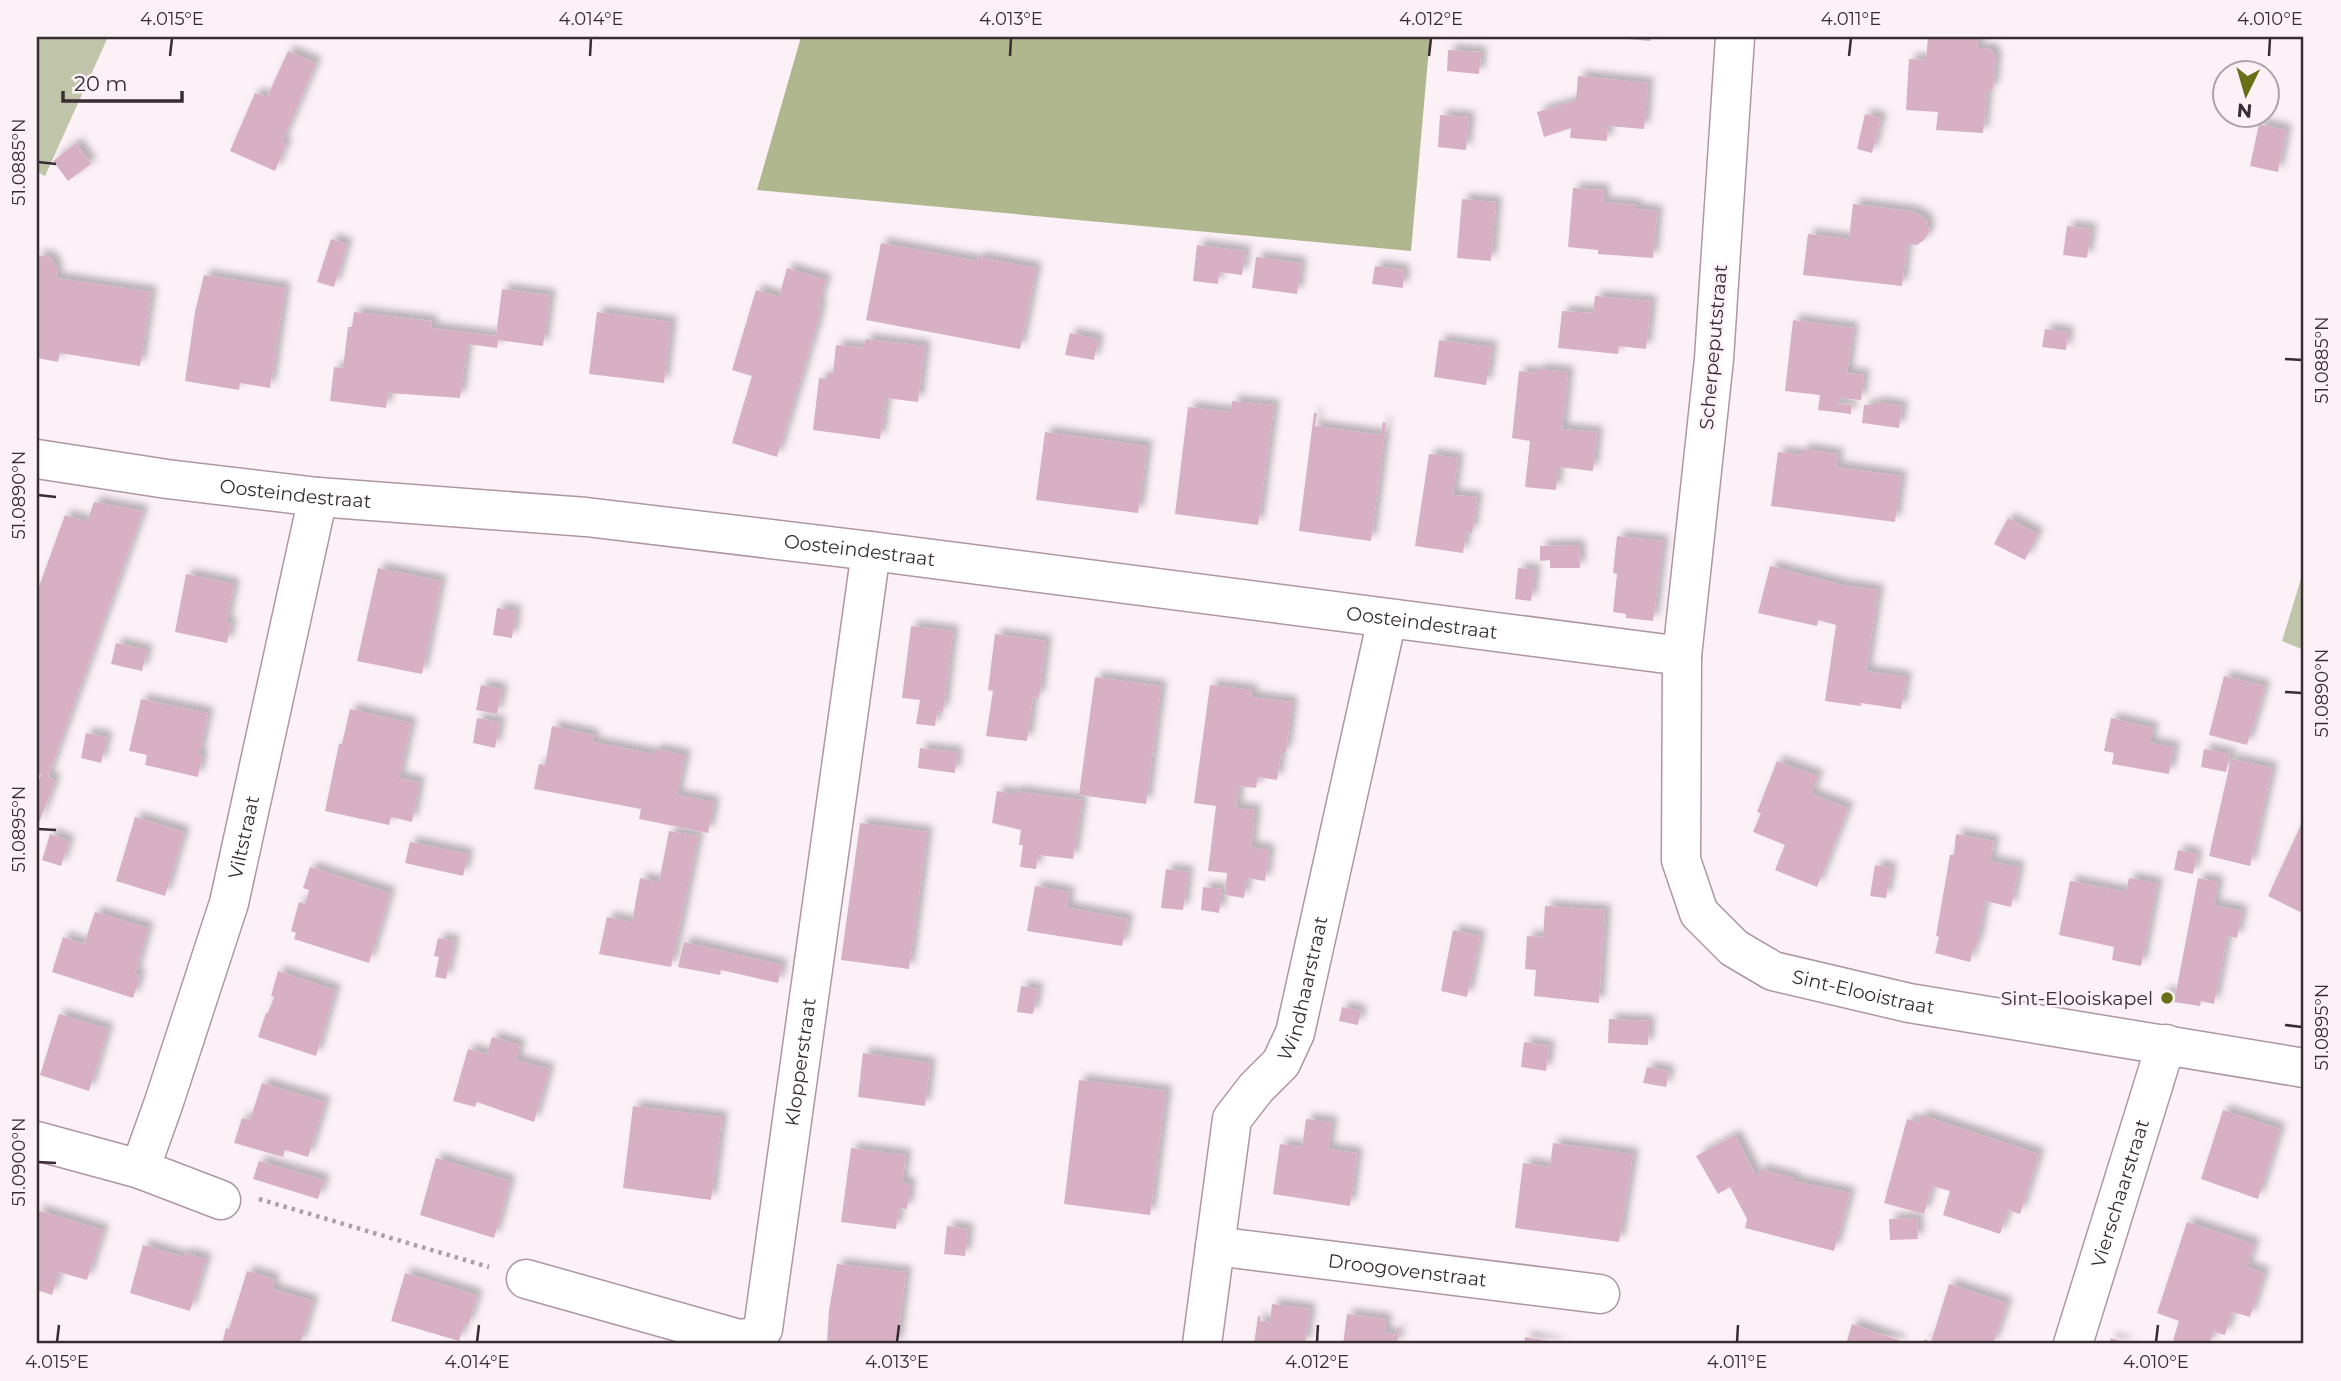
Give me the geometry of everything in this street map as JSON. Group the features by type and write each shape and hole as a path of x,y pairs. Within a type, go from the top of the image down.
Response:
{"street":[{"name":"Scherpeputstraat","path":"1682,656 1714,359 1735,37"},
{"name":"Oosteindestraat","path":"37,459 167,479 318,497 586,517 871,551 1682,656"},
{"name":"Viltstraat","path":"140,1170 229,903 318,497"},
{"name":"Klopperstraat","path":"526,1279 739,1339 754,1336 763,1329 871,551"},
{"name":"Windhaarstraat","path":"1202,1344 1232,1119 1255,1088 1281,1063 1295,1033 1387,619"},
{"name":"Sint-Elooistraat","path":"1682,656 1681,860 1699,913 1734,948 1773,971 1909,1003 2304,1068"},
{"name":"Vierschaarstraat","path":"2073,1344 2166,1044"},
{"path":"37,1141 140,1170 222,1200"},
{"name":"Droogovenstraat","path":"1215,1246 1600,1294"}],"path":[{"path":"222,1200 248,1196 526,1279"}],"green space":[{"path":"37,37 108,37 45,176 37,172"},
{"path":"801,37 1430,37 1411,251 757,190"},
{"path":"2304,569 2304,650 2282,641"}],"building":[{"path":"1627,37 1651,37 1650,41"},
{"path":"1928,37 1978,37 1977,48 1990,49 1996,56 1993,89 1987,91 1983,133 1936,130 1938,112 1906,110 1909,59 1926,60"},
{"path":"1448,50 1481,52 1479,74 1447,71"},
{"path":"288,51 316,63 282,142 286,144 275,171 230,151 255,93 267,97"},
{"path":"1578,76 1648,83 1644,129 1608,126 1607,141 1570,138 1571,128 1544,137 1537,112 1576,101"},
{"path":"1865,114 1881,118 1872,153 1857,149"},
{"path":"1440,115 1469,117 1466,150 1438,147"},
{"path":"2258,130 2286,130 2278,172 2250,166"},
{"path":"76,143 91,164 68,181 53,161"},
{"path":"1573,188 1604,190 1603,202 1636,205 1636,209 1657,211 1653,258 1598,254 1598,250 1568,247"},
{"path":"1462,199 1496,202 1491,261 1457,258"},
{"path":"1853,204 1911,211 1927,221 1929,232 1924,240 1917,245 1907,244 1902,286 1803,275 1808,234 1849,239"},
{"path":"2067,226 2091,229 2087,258 2063,255"},
{"path":"331,239 347,244 334,287 317,282"},
{"path":"881,243 977,261 978,257 1036,268 1020,349 866,320"},
{"path":"1197,245 1245,251 1242,275 1219,272 1218,284 1193,281"},
{"path":"37,255 50,257 57,268 56,278 151,292 140,366 60,353 58,362 37,358"},
{"path":"1256,257 1301,263 1297,294 1252,288"},
{"path":"1375,266 1404,270 1403,288 1372,284"},
{"path":"787,268 826,280 818,305 821,306 816,327 777,457 732,443 752,376 732,370 756,290 779,297"},
{"path":"204,275 285,288 270,388 240,383 239,390 185,381 195,312"},
{"path":"502,289 550,295 543,346 498,340 497,348 467,344 460,398 388,393 386,408 330,401 334,367 343,368 348,327 352,327 354,312 432,321 431,328 496,336"},
{"path":"1595,296 1651,301 1646,349 1619,346 1618,354 1558,348 1562,311 1593,313"},
{"path":"597,312 671,322 664,383 589,374"},
{"path":"1793,320 1853,328 1847,373 1864,375 1861,400 1839,398 1838,404 1851,405 1851,414 1818,410 1820,395 1785,391"},
{"path":"2045,329 2068,332 2066,350 2042,347"},
{"path":"1070,333 1098,339 1094,360 1065,355"},
{"path":"865,339 925,346 918,402 886,398 880,439 813,430 819,378 827,379 828,372 833,374 836,345 864,348"},
{"path":"1439,340 1492,347 1486,385 1434,377"},
{"path":"1538,369 1568,372 1562,429 1597,432 1593,471 1558,467 1556,490 1525,487 1530,441 1512,438 1519,371 1538,373"},
{"path":"1232,401 1274,405 1258,525 1175,514 1188,407 1231,412"},
{"path":"1875,402 1902,406 1899,428 1862,423 1864,405 1875,405"},
{"path":"1314,413 1317,413 1315,426 1381,435 1383,422 1386,423 1371,541 1299,531"},
{"path":"1045,432 1147,446 1138,513 1036,500"},
{"path":"1802,449 1838,454 1836,467 1901,476 1895,522 1771,506 1778,452 1802,455"},
{"path":"1429,454 1458,458 1453,495 1477,497 1472,533 1466,532 1463,553 1415,546"},
{"path":"94,502 143,511 48,776 55,781 37,828 37,786 41,775 37,774 37,592 65,515 87,522"},
{"path":"2008,518 2038,534 2025,560 1994,544"},
{"path":"1617,536 1663,541 1653,621 1626,618 1626,614 1613,612"},
{"path":"1579,545 1580,568 1550,568 1550,560 1540,561 1540,546"},
{"path":"1770,566 1842,585 1878,590 1866,671 1906,677 1901,709 1825,701 1836,625 1818,620 1817,626 1758,613"},
{"path":"378,568 441,581 422,674 357,661"},
{"path":"1518,568 1535,570 1531,601 1515,599"},
{"path":"186,574 234,584 226,622 231,624 227,643 175,632"},
{"path":"497,608 516,611 512,638 493,635"},
{"path":"911,626 953,631 943,712 937,711 935,726 916,724 920,700 902,698"},
{"path":"995,634 1046,641 1039,698 1033,697 1027,741 986,736 993,691 988,690"},
{"path":"116,643 147,650 142,671 111,664"},
{"path":"2224,676 2265,686 2247,745 2209,735"},
{"path":"1095,677 1161,686 1146,804 1079,795"},
{"path":"481,685 502,689 497,714 476,710"},
{"path":"1210,685 1252,690 1251,697 1292,702 1286,752 1281,752 1277,780 1258,777 1256,788 1239,786 1236,808 1255,810 1251,847 1269,850 1265,881 1247,878 1244,898 1225,895 1227,873 1208,871 1216,806 1194,803"},
{"path":"141,699 208,713 199,755 202,756 198,777 145,765 147,755 129,751"},
{"path":"350,709 411,723 399,778 419,782 412,822 391,817 389,825 325,811 339,744 342,744"},
{"path":"477,718 500,722 495,748 473,743"},
{"path":"2111,718 2153,728 2150,743 2174,747 2169,774 2112,764 2114,753 2104,751"},
{"path":"552,726 594,735 592,742 654,754 655,749 685,755 677,795 714,802 708,833 639,819 641,809 534,789 539,764 545,765"},
{"path":"86,733 107,737 101,763 81,758"},
{"path":"920,748 957,752 955,773 918,768"},
{"path":"2204,749 2230,754 2226,772 2201,767"},
{"path":"2231,759 2272,768 2250,866 2209,856"},
{"path":"1777,761 1818,776 1811,794 1848,808 1817,887 1775,870 1785,845 1753,832 1761,813 1757,812"},
{"path":"997,791 1082,800 1073,859 1038,855 1036,869 1020,867 1023,845 1019,845 1021,830 992,823"},
{"path":"135,817 184,832 165,896 116,881"},
{"path":"860,823 927,832 909,969 841,960"},
{"path":"2301,825 2304,826 2304,914 2268,896"},
{"path":"669,831 698,836 671,967 599,954 607,917 632,922 640,878 659,882"},
{"path":"50,834 69,841 61,866 42,860"},
{"path":"1956,834 1994,841 1990,861 2019,867 2011,907 1985,901 1976,947 1974,946 1970,962 1935,953 1950,855 1954,855"},
{"path":"410,842 468,854 463,876 405,863"},
{"path":"2178,850 2197,854 2193,874 2174,870"},
{"path":"1875,865 1891,868 1886,898 1870,896"},
{"path":"310,867 390,893 369,963 294,939 296,933 291,931 299,902 305,904 309,890 303,888"},
{"path":"1166,869 1188,872 1183,910 1161,908"},
{"path":"2129,878 2157,883 2141,966 2112,960 2114,947 2059,935 2070,881 2126,892"},
{"path":"2198,878 2218,882 2214,905 2242,911 2237,938 2227,936 2214,1004 2201,1001 2200,1006 2174,1002"},
{"path":"1035,886 1069,892 1069,908 1128,919 1122,946 1027,931"},
{"path":"1203,887 1222,889 1219,913 1201,910"},
{"path":"1545,906 1605,910 1599,1003 1534,996 1536,970 1525,969 1527,936 1543,937"},
{"path":"95,912 148,928 135,974 140,976 133,998 52,972 63,937 84,944"},
{"path":"1453,930 1480,936 1467,997 1441,991"},
{"path":"438,938 454,941 446,979 435,977 439,957 434,956"},
{"path":"684,942 782,965 778,983 721,970 720,975 678,967"},
{"path":"278,971 335,990 316,1056 258,1037 274,997 271,996"},
{"path":"1021,986 1038,989 1033,1014 1017,1012"},
{"name":"Sint-Elooiskapel","path":"2163,992 2173,993 2171,1005 2161,1003"},
{"path":"1342,1007 1361,1011 1358,1025 1339,1021"},
{"path":"59,1014 108,1029 89,1091 40,1075"},
{"path":"1609,1019 1649,1021 1648,1045 1608,1043"},
{"path":"492,1037 520,1045 516,1060 549,1069 534,1122 477,1102 475,1107 453,1101 468,1049 487,1054"},
{"path":"1524,1042 1549,1046 1546,1071 1521,1067"},
{"path":"863,1053 930,1063 925,1106 858,1097"},
{"path":"1647,1067 1669,1071 1666,1087 1643,1083"},
{"path":"1079,1080 1166,1091 1150,1215 1064,1204"},
{"path":"262,1083 325,1102 308,1157 285,1150 283,1157 234,1143 242,1118 250,1120"},
{"path":"633,1106 722,1117 711,1200 623,1188"},
{"path":"2223,1110 2280,1129 2258,1199 2201,1179"},
{"path":"1921,1115 2039,1154 2020,1214 2008,1210 2000,1234 1943,1215 1950,1191 1932,1186 1924,1214 1884,1203 1907,1119 1919,1122"},
{"path":"1306,1119 1332,1122 1328,1149 1357,1153 1350,1206 1273,1194 1280,1144 1302,1147"},
{"path":"1735,1135 1757,1178 1760,1169 1794,1178 1794,1181 1850,1193 1834,1251 1745,1228 1747,1219 1730,1187 1718,1194 1696,1156"},
{"path":"1553,1143 1633,1154 1619,1242 1515,1228 1523,1163 1550,1167"},
{"path":"851,1148 906,1155 902,1182 910,1184 907,1209 899,1208 896,1229 841,1222"},
{"path":"436,1158 510,1181 494,1238 420,1215"},
{"path":"259,1161 324,1180 318,1199 253,1179"},
{"path":"37,1210 103,1230 87,1280 59,1272 52,1295 37,1290"},
{"path":"1917,1218 1918,1239 1890,1240 1889,1219"},
{"path":"2187,1222 2254,1244 2247,1267 2264,1273 2250,1317 2232,1312 2225,1335 2214,1332 2209,1344 2186,1344 2173,1340 2179,1321 2157,1313"},
{"path":"947,1226 968,1229 965,1256 944,1254"},
{"path":"143,1245 184,1257 185,1253 206,1259 190,1311 130,1293"},
{"path":"837,1264 906,1272 897,1344 827,1344 829,1310"},
{"path":"247,1271 274,1279 272,1289 313,1301 300,1344 222,1344"},
{"path":"405,1273 477,1295 468,1325 464,1324 459,1341 391,1321"},
{"path":"1949,1284 2007,1303 1993,1344 1923,1344 1925,1339 1931,1342"},
{"path":"1272,1304 1310,1309 1305,1344 1254,1344 1258,1316 1260,1321 1270,1322"},
{"path":"1347,1314 1386,1319 1385,1333 1396,1335 1399,1328 1397,1344 1343,1344"},
{"path":"1852,1324 1901,1341 1900,1344 1846,1344"},
{"path":"1525,1337 1560,1343 1560,1344 1524,1344"},
{"path":"2111,1338 2130,1344 2109,1344"}],"place":[{"name":"Sint-Elooiskapel","path":"2167,998"}]}
